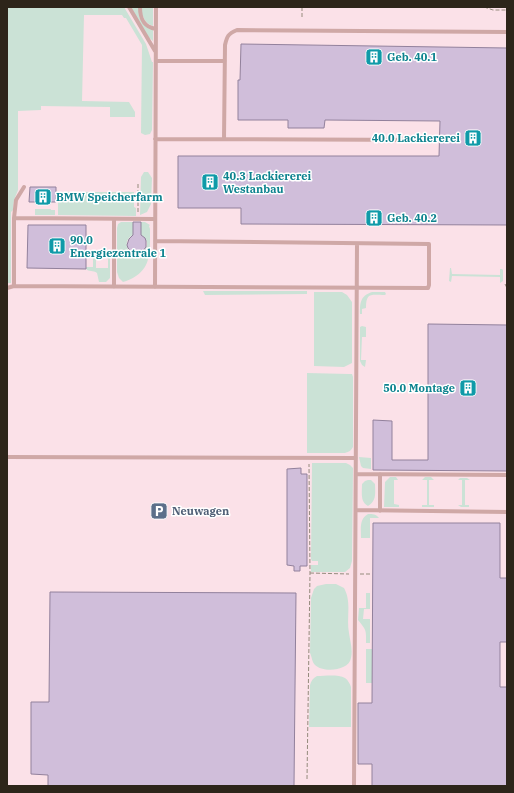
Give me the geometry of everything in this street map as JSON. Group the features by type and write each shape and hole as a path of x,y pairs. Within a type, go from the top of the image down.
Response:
{"lane":[{"path":"129,7 156,51"},
{"path":"140,7 140,16 145,23 156,29"},
{"path":"155,287 156,7"},
{"path":"224,139 225,45 227,36 237,30 507,32"},
{"path":"156,61 225,61"},
{"path":"155,139 428,140"},
{"path":"14,286 14,218 16,200 24,187"},
{"path":"14,218 155,219"},
{"path":"114,219 114,287"},
{"path":"7,288 14,286 428,288 429,285 429,244 155,241"},
{"path":"354,786 357,244"},
{"path":"7,457 356,458"},
{"path":"356,474 507,475"},
{"path":"380,474 380,511"},
{"path":"356,510 507,512"}],"path":[{"path":"302,7 302,19"},
{"path":"484,7 493,10 507,10"},
{"path":"138,184 138,219"},
{"path":"505,284 507,288"},
{"path":"307,779 310,573 309,458"},
{"path":"310,573 372,574"}],"shaded area":[{"path":"7,7 507,7 507,786 7,786"}],"green space":[{"path":"7,7 124,7 146,44 153,62 152,130 150,134 145,135 141,133 142,45 126,18 122,15 84,15 82,101 129,102 135,112 135,117 110,117 110,107 41,106 41,110 18,111 18,190 14,200 13,210 11,212 11,283 7,283"},
{"path":"130,7 153,7 153,26 146,22 143,16 139,16 149,28 153,30 153,41 147,36"},
{"path":"144,172 148,172 152,178 151,204 147,212 140,215 141,177"},
{"path":"58,192 134,192 134,207 136,208 136,216 58,215"},
{"path":"35,209 55,210 55,215 35,215"},
{"path":"121,222 133,222 133,235 128,239 127,246 129,251 133,254 142,252 146,248 147,244 146,240 141,235 141,222 145,222 150,225 150,247 147,262 139,273 123,282 119,278 117,272 117,228 118,224"},
{"path":"93,251 96,251 96,268 108,268 108,251 110,252 110,278 106,282 99,282 97,273 86,269 86,267 93,267"},
{"path":"450,268 452,274 500,275 500,269 502,269 503,281 500,283 500,277 452,276 451,282 449,281"},
{"path":"203,291 307,291 307,294 205,295"},
{"path":"314,292 342,292 347,295 352,302 352,363 344,367 314,366"},
{"path":"372,292 385,292 386,294 368,297 366,308 362,309 362,314 360,314 360,306 363,298"},
{"path":"360,327 366,327 366,337 362,337 361,360 366,360 365,367 360,361"},
{"path":"307,373 352,374 353,447 348,452 307,453"},
{"path":"359,457 371,458 371,469 363,468 361,466"},
{"path":"312,463 346,463 353,468 352,561 350,568 345,572 311,572 311,565 318,565 318,561 312,561 311,559"},
{"path":"390,477 396,477 398,480 394,480 394,504 399,505 399,507 384,507 385,482"},
{"path":"425,477 431,477 434,480 429,480 429,505 434,505 434,507 422,507 422,505 427,505 427,480 422,480"},
{"path":"460,478 467,478 470,480 465,480 465,505 469,505 469,507 461,507 458,505 462,505 462,480 458,480"},
{"path":"368,480 371,480 375,484 375,496 373,502 368,506 363,500 362,484"},
{"path":"368,514 374,514 379,518 370,518 370,538 361,538 362,521"},
{"path":"336,584 344,588 348,599 348,627 352,648 351,658 346,666 329,670 319,668 315,665 310,653 311,598 314,589 317,586"},
{"path":"366,593 370,593 370,609 364,609 363,619 370,619 370,643 366,643 365,631 358,620 359,608 366,608"},
{"path":"366,649 372,649 372,683 366,683"},
{"path":"317,676 339,676 345,678 349,682 351,687 351,727 309,727 310,685 312,680"}],"building":[{"name":"40.0 Lackiererei","path":"241,44 507,48 507,225 241,224 241,208 178,208 178,156 439,156 440,121 325,120 324,128 288,128 288,120 238,120 238,80 240,80"},
{"name":"BMW Speicherfarm","path":"30,187 56,187 56,202 29,202"},
{"path":"133,222 141,222 141,235 146,241 146,247 140,253 133,253 127,245 129,239 133,235"},
{"name":"90.0 Energiezentrale 1","path":"28,225 86,225 86,269 27,268"},
{"name":"50.0 Montage","path":"428,324 507,325 507,471 373,470 373,420 392,421 392,460 428,460"},
{"path":"301,468 301,474 307,474 307,566 300,566 300,571 294,571 294,566 287,565 287,469"},
{"path":"373,523 500,523 500,578 507,578 507,642 500,642 500,687 507,687 507,786 372,786 372,764 358,764 358,703 372,703"},
{"path":"50,592 296,593 294,786 48,786 48,775 31,774 31,702 49,702"}],"place":[{"name":"Geb. 40.1","path":"374,57"},
{"name":"40.0 Lackiererei","path":"473,138"},
{"name":"40.3 Lackiererei Westanbau","path":"210,182"},
{"name":"BMW Speicherfarm","path":"43,197"},
{"name":"Geb. 40.2","path":"374,218"},
{"name":"90.0 Energiezentrale 1","path":"57,246"},
{"name":"50.0 Montage","path":"468,388"},
{"name":"Neuwagen","path":"159,511"}]}
